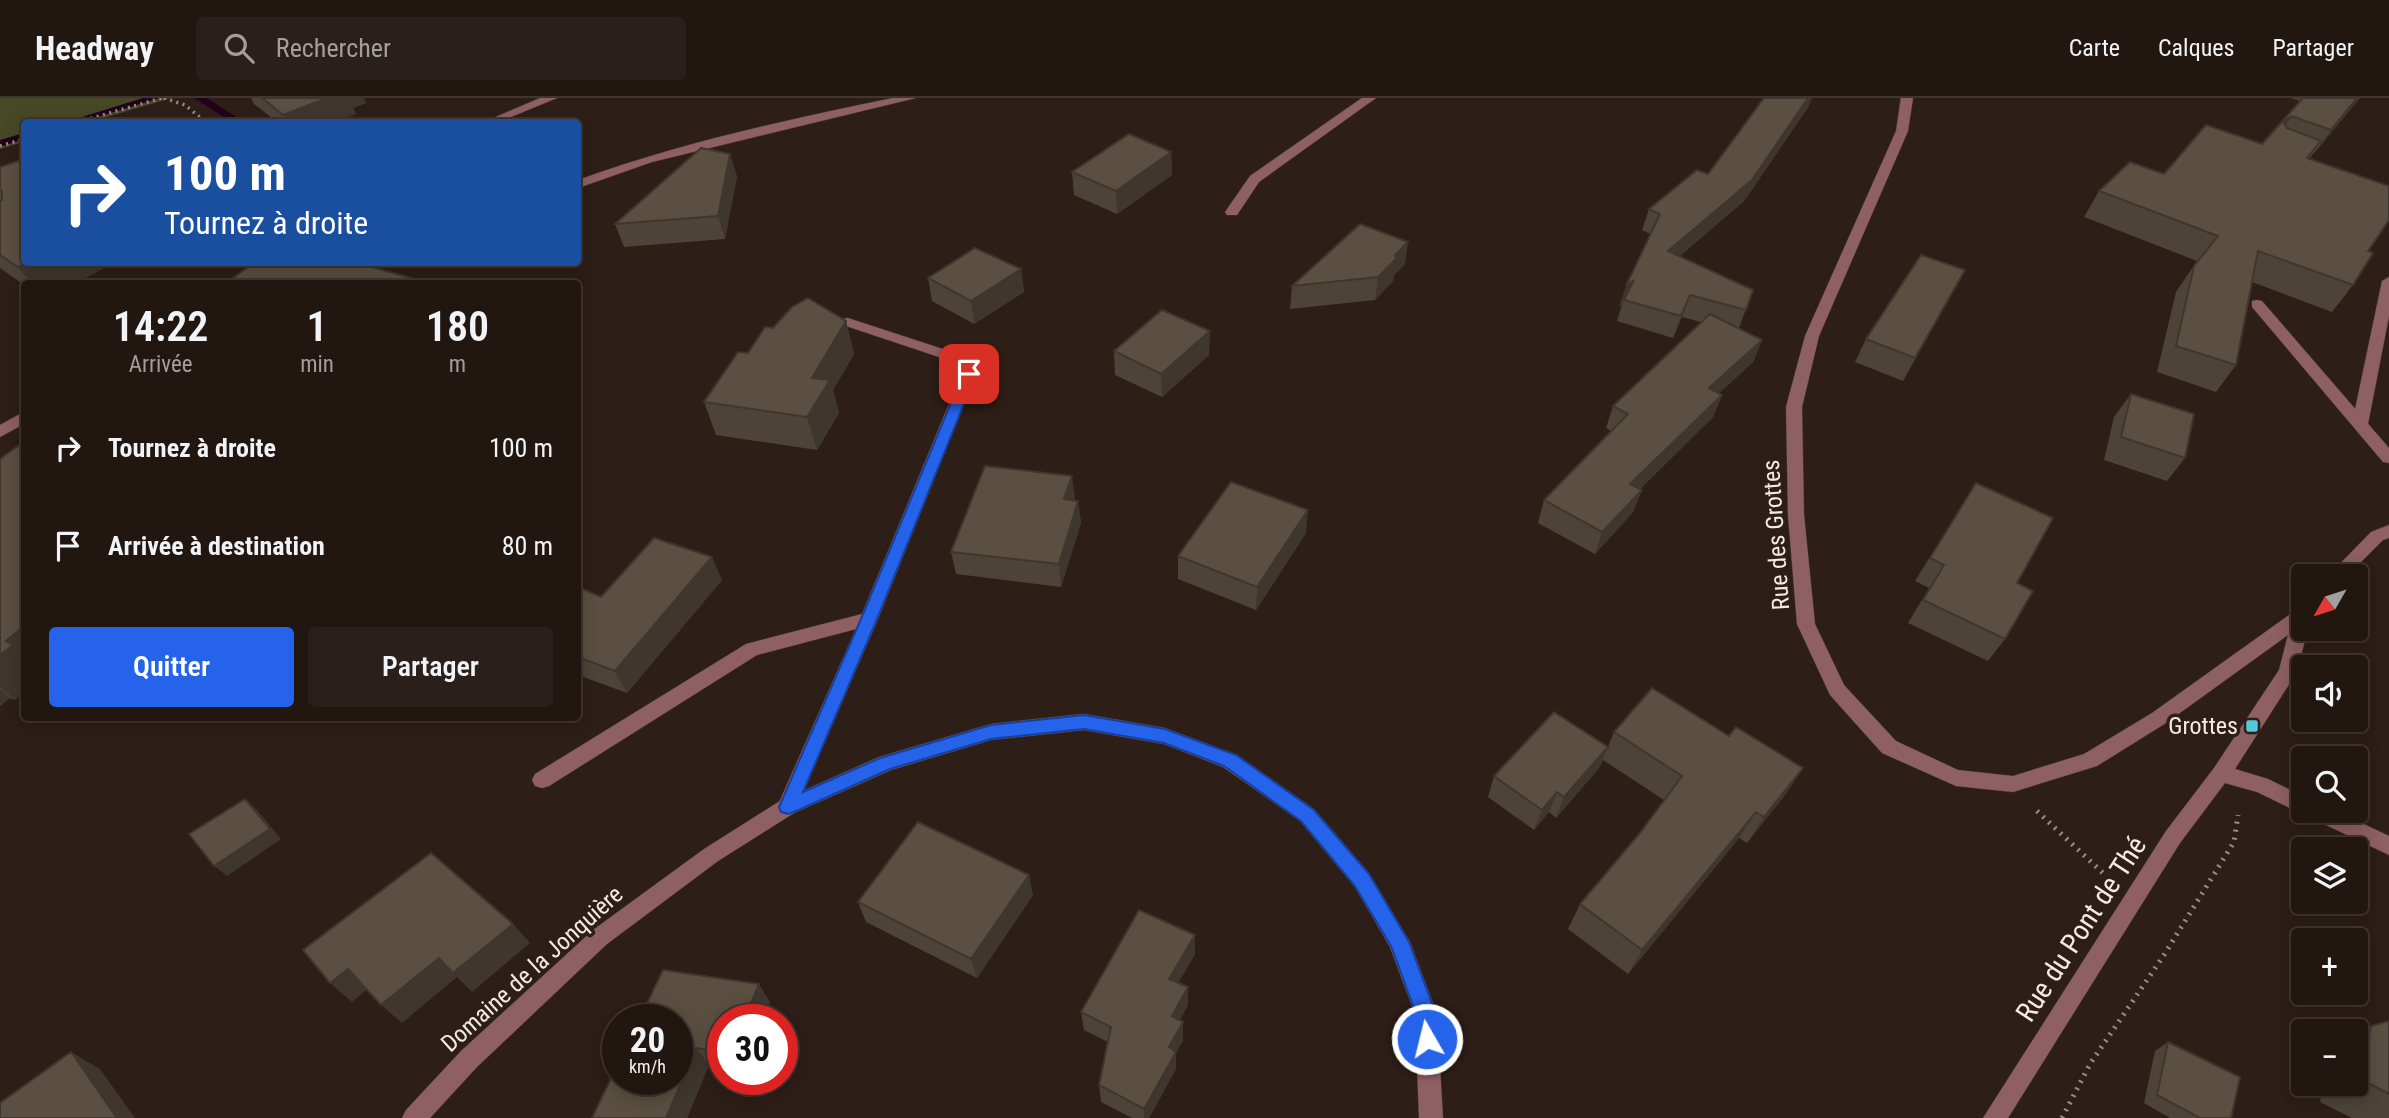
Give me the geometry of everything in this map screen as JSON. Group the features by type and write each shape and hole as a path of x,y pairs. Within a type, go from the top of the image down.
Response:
{"street":[{"path":"498,119 551,98"},
{"path":"581,183 648,159 782,125 910,98"},
{"path":"1232,212 1254,179 1370,98"},
{"name":"Rue des Grottes","path":"1907,98 1902,131 1812,336 1794,407 1796,516 1806,624 1837,690 1889,747 1956,778 2013,784 2090,760 2159,718 2291,624"},
{"path":"2360,425 2389,281"},
{"path":"2257,304 2389,458"},
{"path":"788,807 869,619 969,374 953,357 848,322"},
{"path":"0,432 21,420"},
{"path":"2348,564 2377,536 2389,531"},
{"path":"542,780 752,649 869,619"},
{"name":"Rue du Pont de Thé","path":"1995,1118 2173,837 2218,778 2288,672 2296,641"},
{"name":"Domaine de la Jonquière","path":"414,1118 469,1059 600,937 711,855 788,807 886,763 965,739 991,732 1084,722 1165,736 1230,761 1307,815 1362,880 1399,942 1426,1014 1431,1118"},
{"path":"2218,778 2261,785 2291,799"},
{"path":"2341,823 2389,846"}],"path":[{"path":"89,119 163,98 185,105 202,119"},
{"path":"0,146 21,140"},
{"path":"2062,1118 2090,1064 2164,955 2234,842 2239,814 2218,778"},
{"path":"2013,784 2050,825 2086,853 2130,904"}],"green space":[{"path":"0,98 172,98 100,119 21,119 21,143 0,149"}],"building":[{"path":"262,98 327,98 283,115"},
{"path":"1764,98 1808,98 1752,180 1668,251 1753,290 1746,310 1690,295 1681,316 1624,300 1634,280 1626,286 1660,214 1649,209 1697,170 1708,174"},
{"path":"2303,98 2357,98 2331,130 2292,116 2283,122 2287,128 2321,141 2307,158 2389,186 2389,220 2368,251 2373,253 2353,285 2258,251 2236,365 2176,346 2194,266 2218,236 2099,191 2130,162 2164,174 2206,125 2262,144"},
{"path":"1129,134 1171,152 1116,191 1072,172"},
{"path":"701,148 730,154 718,216 615,224"},
{"path":"21,160 21,265 18,267 0,255 0,167"},
{"path":"1360,224 1408,242 1378,277 1292,286"},
{"path":"975,248 1021,269 971,301 928,278"},
{"path":"1921,255 1965,270 1915,358 1866,339"},
{"path":"250,266 368,266 418,280 230,280"},
{"path":"808,298 846,321 812,378 830,380 807,417 704,402 738,352 748,353 765,327 773,328 792,307"},
{"path":"1162,310 1210,331 1161,374 1114,351"},
{"path":"1710,314 1762,340 1709,388 1722,395 1630,484 1642,490 1602,532 1544,500 1628,414 1613,406"},
{"path":"2131,394 2194,414 2185,458 2121,437"},
{"path":"18,446 21,447 21,628 6,641 13,645 0,655 0,459"},
{"path":"985,466 1072,476 1064,499 1078,501 1059,564 951,552"},
{"path":"1231,482 1308,510 1257,587 1178,556"},
{"path":"1976,483 2053,518 2017,583 2033,591 2005,639 1923,600 1944,565 1930,558"},
{"path":"654,538 712,557 615,671 581,658 581,588 601,597"},
{"path":"1652,688 1729,736 1736,727 1803,768 1764,817 1756,812 1642,950 1580,904 1640,833 1682,776 1614,732"},
{"path":"1554,712 1608,747 1564,797 1557,792 1542,810 1494,776"},
{"path":"245,799 270,829 214,866 189,834"},
{"path":"918,822 1029,875 971,959 858,902"},
{"path":"431,853 513,924 453,973 439,958 381,1005 348,969 330,983 303,950"},
{"path":"1139,910 1195,935 1169,979 1188,987 1172,1016 1183,1022 1169,1047 1176,1052 1144,1109 1099,1085 1111,1027 1081,1012"},
{"path":"663,970 759,984 751,1004 707,1004 707,1050 696,1048 693,1055 693,1004 647,1004"},
{"path":"2389,1021 2389,1094 2368,1083 2368,1042 2371,1026"},
{"path":"2168,1042 2240,1077 2231,1118 2200,1118 2157,1095"},
{"path":"71,1052 117,1118 0,1118 0,1103"},
{"path":"603,1095 676,1095 666,1118 592,1118"}],"waterway":[{"path":"82,119 155,98"},
{"path":"199,98 234,119"},
{"path":"0,144 21,137"}],"place":[{"name":"Grottes","path":"2252,726"}],"route":[{"path":"969,374 869,619 788,807 886,763 991,732 1084,722 1165,736 1230,761 1307,815 1362,880 1399,942 1426,1014 1427,1039"}]}
